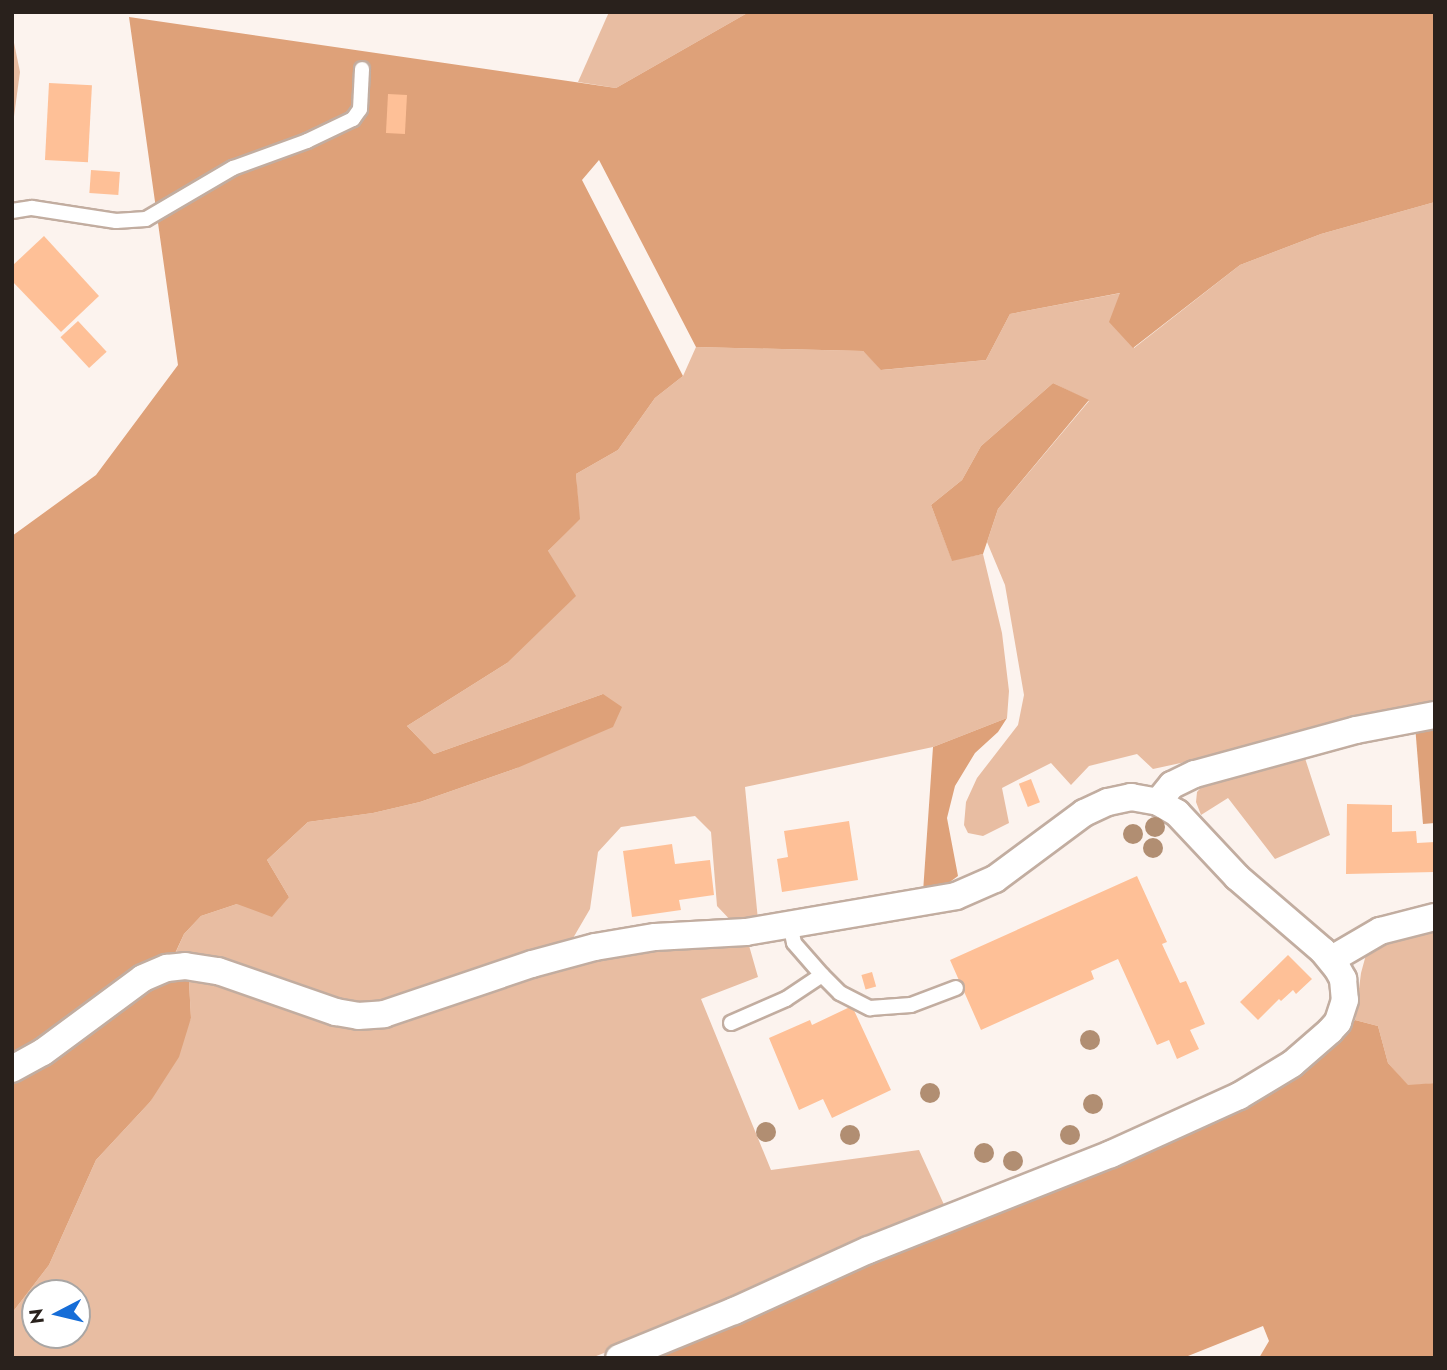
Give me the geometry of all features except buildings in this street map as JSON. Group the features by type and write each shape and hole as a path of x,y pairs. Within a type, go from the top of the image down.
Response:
{"street":[{"path":"1158,802 1172,785 1195,774 1356,730 1435,715"},
{"path":"12,1069 43,1052 143,978 167,968 185,966 218,971 336,1012 373,1016 405,1008 510,971 595,947 656,937 746,932 956,897 995,879 1057,831 1096,807 1131,797 1158,802 1177,813 1237,877 1332,959 1345,990 1343,1010 1338,1022 1315,1047 1258,1085 1198,1116 1111,1154 879,1245 734,1311 619,1358"},
{"path":"1332,959 1380,931 1435,917"}],"lane":[{"path":"12,211 33,208 116,221 146,219 233,169 354,120 360,109 362,69"},
{"path":"790,925 794,943 822,975 840,993 870,1008 882,1010 911,1005 956,988"},
{"path":"732,1023 786,999 822,975"}],"shaded area":[{"path":"609,12 749,12 616,88 578,82"},
{"path":"749,12 1435,12 1435,202 1321,234 1240,265 1133,348 1109,322 1120,293 1010,314 986,360 881,370 863,351 696,347 599,160 582,180 683,376 655,398 618,450 576,474 580,519 548,551 576,596 507,663 407,726 434,754 603,694 622,707 613,727 517,768 420,802 373,813 308,822 267,860 289,897 272,917 237,904 201,916 184,934 172,960 189,982 191,1018 179,1057 150,1102 96,1160 49,1265 38,1279 21,1279 21,1301 12,1313 12,536 96,475 178,365 129,17 616,88"},
{"path":"12,33 20,72 12,131"},
{"path":"1435,202 1435,708 1153,769 1137,754 1089,766 1071,785 1051,763 1002,788 1009,823 983,836 968,833 964,825 966,802 977,778 1018,725 1024,695 1005,585 987,542 998,509 1089,401 1053,383 981,446 962,480 931,505 952,560 983,554 1002,633 1009,691 1007,718 933,747 745,787 758,920 735,925 717,906 711,832 695,816 621,827 598,852 590,909 569,945 371,1005 342,1002 197,954 175,954 184,934 201,916 237,904 289,897 267,860 308,822 373,813 420,802 517,768 603,694 434,754 407,726 507,663 548,551 579,519 576,474 618,450 655,398 683,376 696,347 863,351 882,370 986,360 1010,314 1121,293 1134,348 1240,265 1321,234"},
{"path":"1053,383 1089,400 998,509 983,554 952,561 931,505 962,480 981,446"},
{"path":"1007,718 998,732 975,753 955,786 947,818 958,876 943,887 923,892 933,747"},
{"path":"1435,722 1435,823 1423,824 1415,725"},
{"path":"1303,752 1330,835 1275,859 1228,798 1201,815 1196,802 1197,792 1208,780"},
{"path":"1435,929 1435,1083 1408,1086 1388,1063 1378,1026 1355,1020 1361,973 1367,951 1383,939"},
{"path":"748,942 758,977 701,999 771,1170 919,1150 946,1209 670,1328 591,1358 12,1358 12,1313 21,1301 21,1349 91,1349 91,1279 38,1279 49,1265 96,1160 150,1102 191,1018 189,982 209,981 264,997 342,1028 361,1031 546,969 662,947"},
{"path":"1355,1020 1378,1026 1388,1063 1408,1085 1435,1083 1435,1358 1259,1358 1269,1341 1263,1326 1183,1358 654,1358 866,1261 1234,1112 1318,1059"}]}
